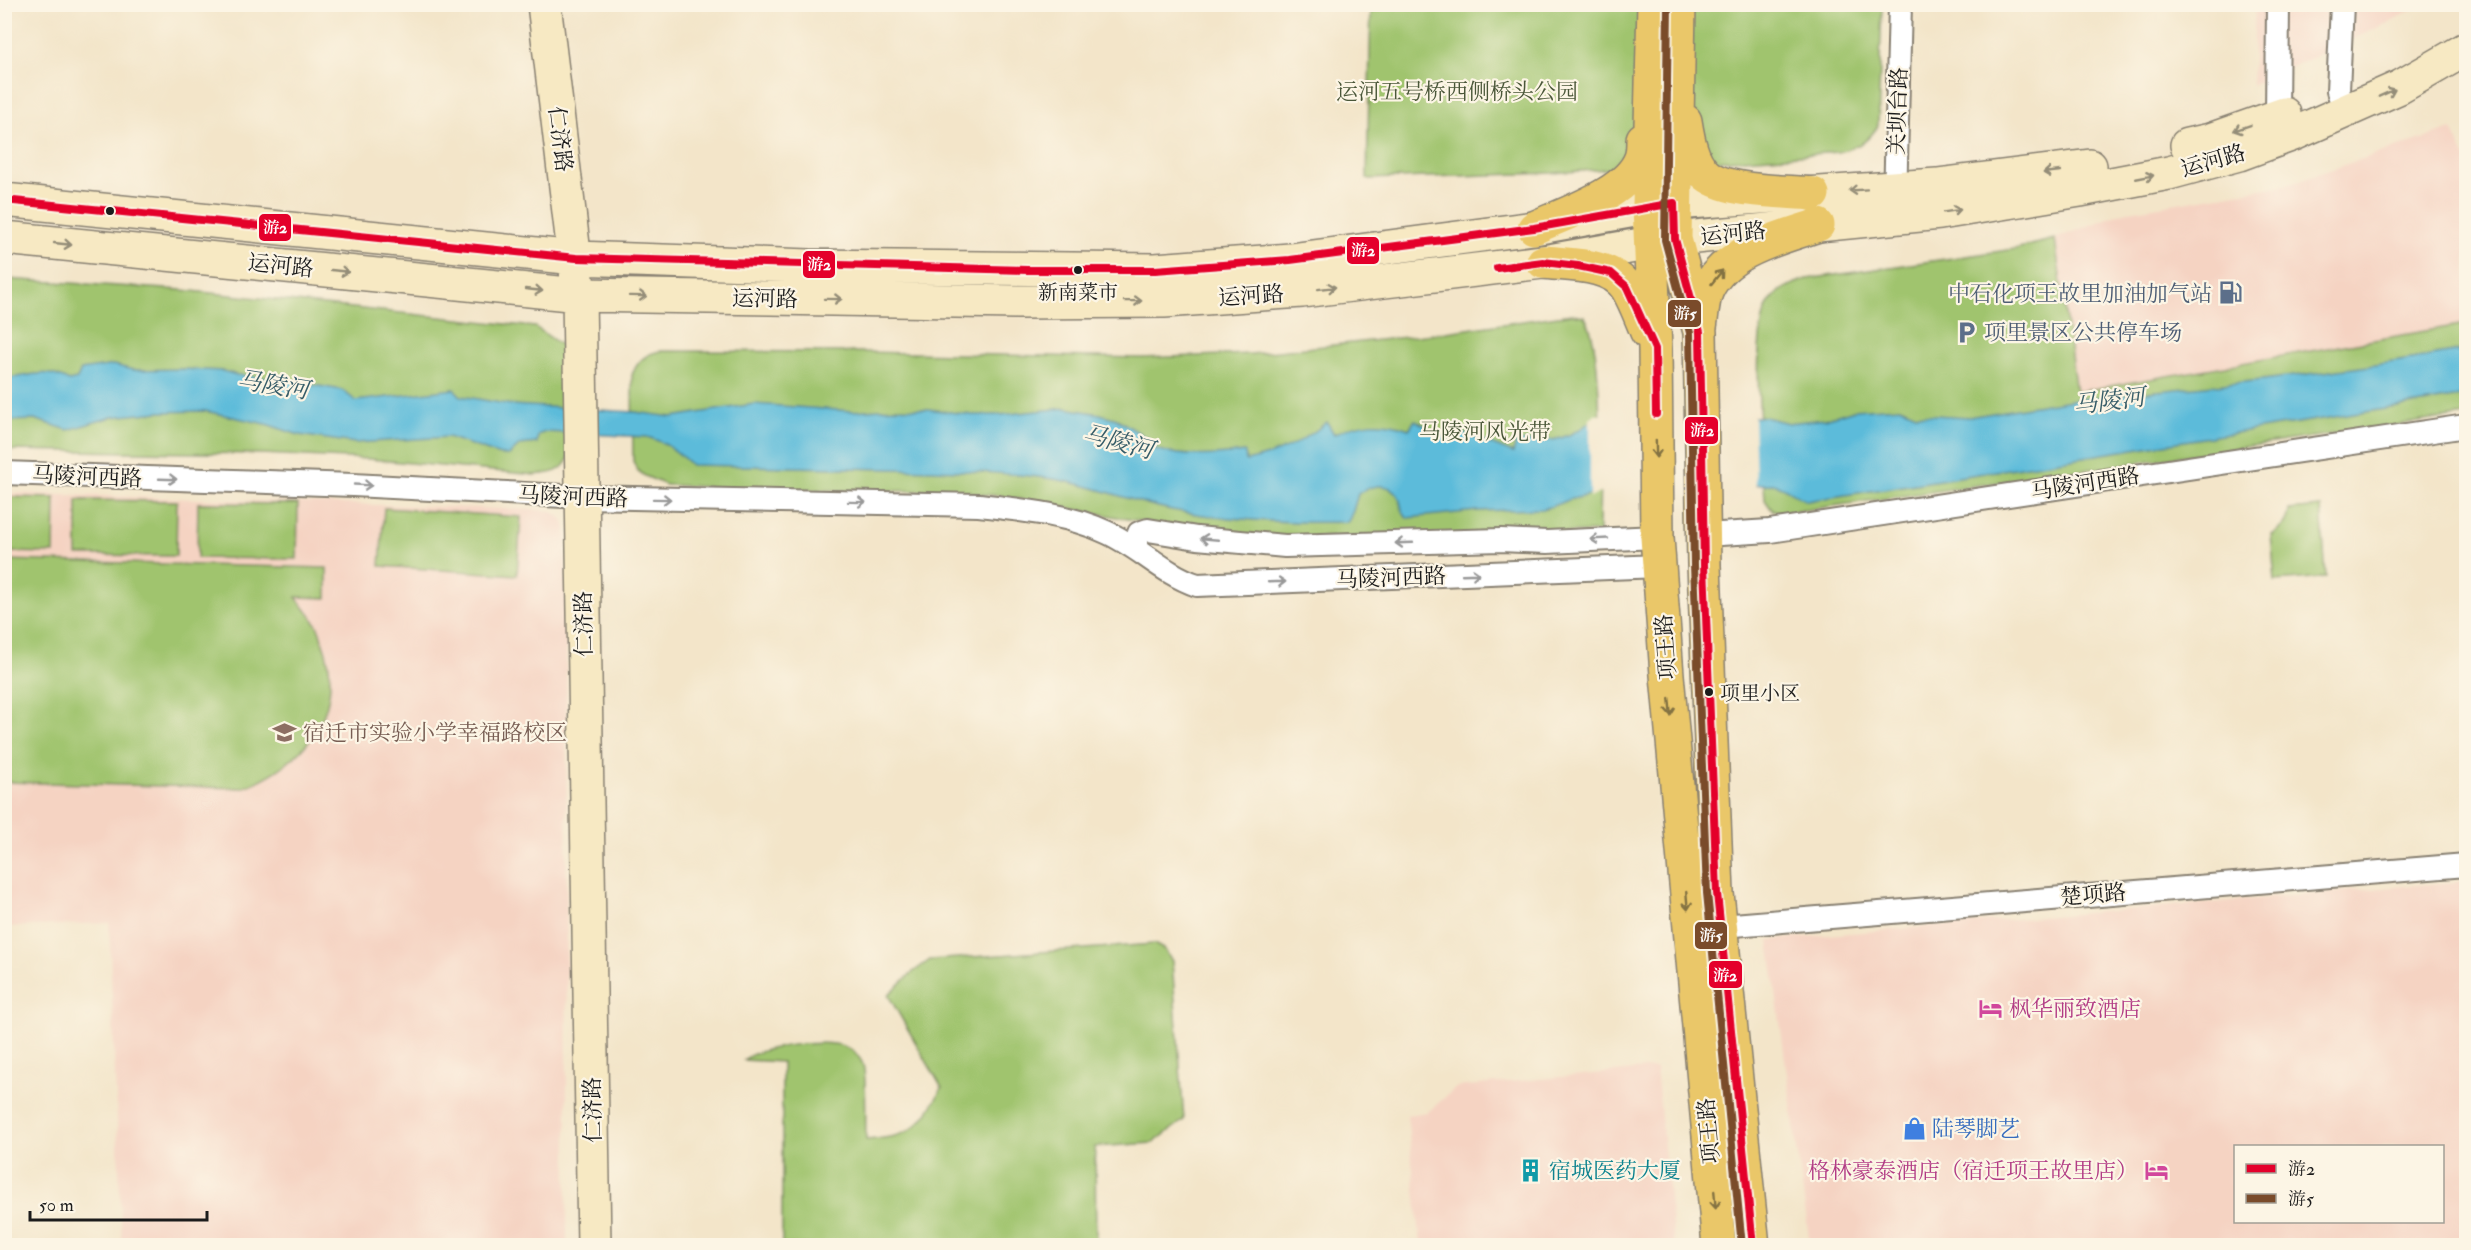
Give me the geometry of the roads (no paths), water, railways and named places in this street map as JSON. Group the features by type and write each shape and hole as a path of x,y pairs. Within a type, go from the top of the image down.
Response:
{"main road":[{"path":"1654,4 1665,56 1692,155 1705,174 1728,185 1816,209"},
{"path":"1534,228 1615,189 1631,175 1641,158 1679,4"},
{"name":"项王路","path":"1665,56 1662,242 1655,349 1658,552 1719,1245"},
{"path":"1700,332 1706,292 1715,277 1747,252 1816,209"},
{"name":"项王路","path":"1662,242 1700,332 1704,535 1721,926 1753,1245"},
{"path":"1543,262 1611,273 1626,287 1655,349"}],"street":[{"name":"仁济路","path":"544,4 579,295 594,1245"},
{"name":"关坝台路","path":"1895,202 1900,4"},
{"path":"2278,4 2281,127"},
{"path":"2341,101 2342,4"},
{"name":"运河路","path":"2341,101 2389,69 2466,26"},
{"name":"运河路","path":"4,200 576,258 810,266 1155,270 1290,260 1534,228 1661,204 1816,209 1895,202 1940,213 2043,196 2169,173 2239,154 2281,127 2341,101 2400,87 2466,49"},
{"name":"运河路","path":"4,238 579,295 1017,302 1164,301 1302,291 1543,262 1662,242 1816,209"},
{"name":"马陵河西路","path":"1704,535 1781,529 2466,426"},
{"name":"马陵河西路","path":"4,473 353,485 583,497 979,505 1036,512 1105,531 1135,547 1177,578 1197,585 1658,552"},
{"name":"马陵河西路","path":"1135,547 1139,533 1148,530 1197,538 1285,546 1501,540 1658,552"},
{"name":"楚项路","path":"1721,926 2466,865"}],"water":[{"name":"马陵河","path":"2466,350 2466,396 1807,501 1773,484 1598,490 1590,495 1544,509 1477,511 1407,518 1394,491 1379,486 1358,494 1348,522 1260,520 1194,514 1157,507 1068,482 1012,474 970,471 691,465 671,448 647,437 545,432 538,435 537,443 520,445 509,455 500,455 448,437 355,443 299,435 266,424 205,411 159,412 112,417 68,430 37,420 5,421 4,378 44,373 69,381 77,379 81,370 114,365 133,370 223,371 342,390 356,401 454,389 461,396 512,405 635,412 672,417 754,404 852,411 894,408 928,409 972,415 1000,415 1065,408 1117,419 1157,444 1155,449 1178,454 1200,455 1245,452 1246,461 1289,447 1309,436 1327,422 1334,434 1353,426 1371,423 1390,424 1409,429 1415,420 1452,441 1458,431 1513,453 1516,442 1559,439 1568,436 1597,417 1765,417 1788,423 1825,419 1854,410 1900,407 1916,414 1969,417 2071,400 2263,380"}],"place":[{"name":"新南菜市","path":"1078,270"},
{"name":"中石化项王故里加油加气站","path":"2230,293"},
{"name":"项里景区公共停车场","path":"1966,332"},
{"name":"项里小区","path":"1709,692"},
{"name":"宿迁市实验小学幸福路校区","path":"285,732"},
{"name":"枫华丽致酒店","path":"1991,1008"},
{"name":"陆琴脚艺","path":"1914,1128"},
{"name":"宿城医药大厦","path":"1531,1170"},
{"name":"格林豪泰酒店（宿迁项王故里店）","path":"2156,1170"}],"park label":[{"name":"运河五号桥西侧桥头公园","path":"1457,91"},
{"name":"马陵河风光带","path":"1485,431"}]}
